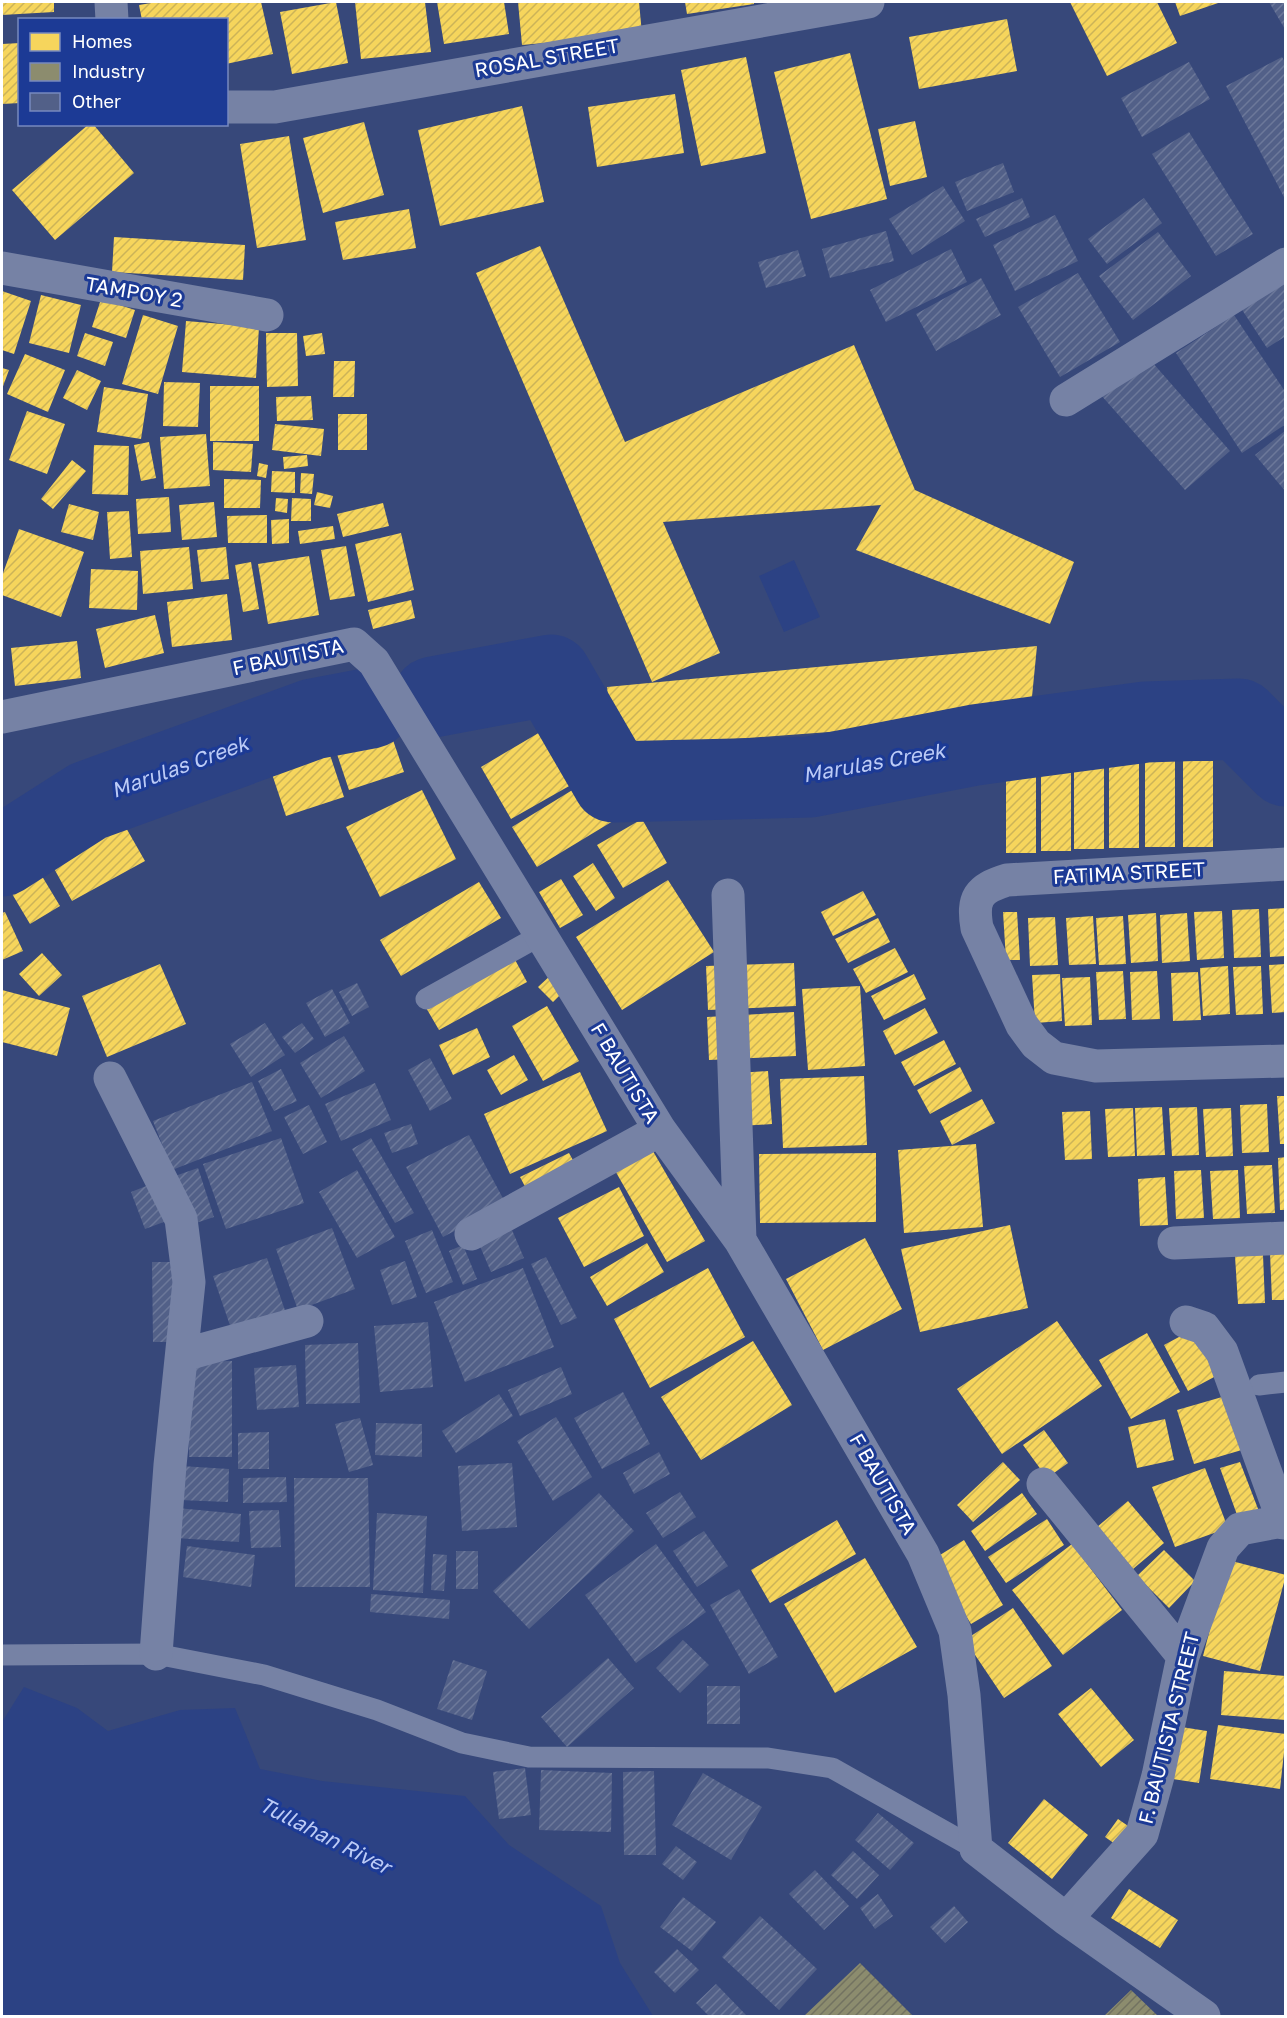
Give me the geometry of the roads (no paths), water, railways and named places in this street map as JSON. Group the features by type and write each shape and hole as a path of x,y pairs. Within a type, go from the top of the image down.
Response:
{"street":[{"path":"111,2 112,18"},
{"name":"ROSAL STREET","path":"228,107 275,107 868,2"},
{"path":"1066,400 1286,264"},
{"name":"TAMPOY 2","path":"2,268 267,315"},
{"name":"F BAUTISTA","path":"2,717 354,644 374,662 660,1130 740,1240 923,1554 955,1631 964,1695 976,1849"},
{"name":"FATIMA STREET","path":"1286,864 1007,880 988,886 977,897 974,912 977,928 1022,1025 1036,1044 1054,1058 1096,1066 1286,1061"},
{"path":"728,895 740,1240"},
{"path":"110,1077 181,1219 189,1282 170,1465 156,1654"},
{"path":"471,1234 660,1130"},
{"path":"1174,1243 1286,1238"},
{"path":"183,1355 307,1321"},
{"path":"1186,1322 1204,1328 1222,1352 1285,1523"},
{"path":"1043,1484 1183,1656"},
{"name":"F. BAUTISTA STREET","path":"1066,1919 1142,1834 1158,1776 1183,1656 1223,1548 1240,1530 1277,1522 1285,1523"},
{"path":"976,1849 1066,1919 1204,2016"}],"lane":[{"path":"426,999 541,935"},
{"path":"1258,1385 1286,1382"},
{"path":"2,1655 156,1654 264,1675 377,1710 462,1743 529,1757 768,1758 832,1768 976,1849"}],"water":[{"path":"794,560 820,617 784,632 759,576"},
{"name":"Tullahan River","path":"24,1687 77,1708 108,1731 180,1710 235,1708 260,1769 322,1781 465,1796 509,1845 601,1906 620,1963 653,2016 2,2016 2,1722"}],"waterway":[{"name":"Marulas Creek","path":"433,697 551,675 613,782 810,777 975,745 1146,722 1239,719 1286,766"},
{"name":"Marulas Creek","path":"2,856 88,801 313,719 371,708"}]}
